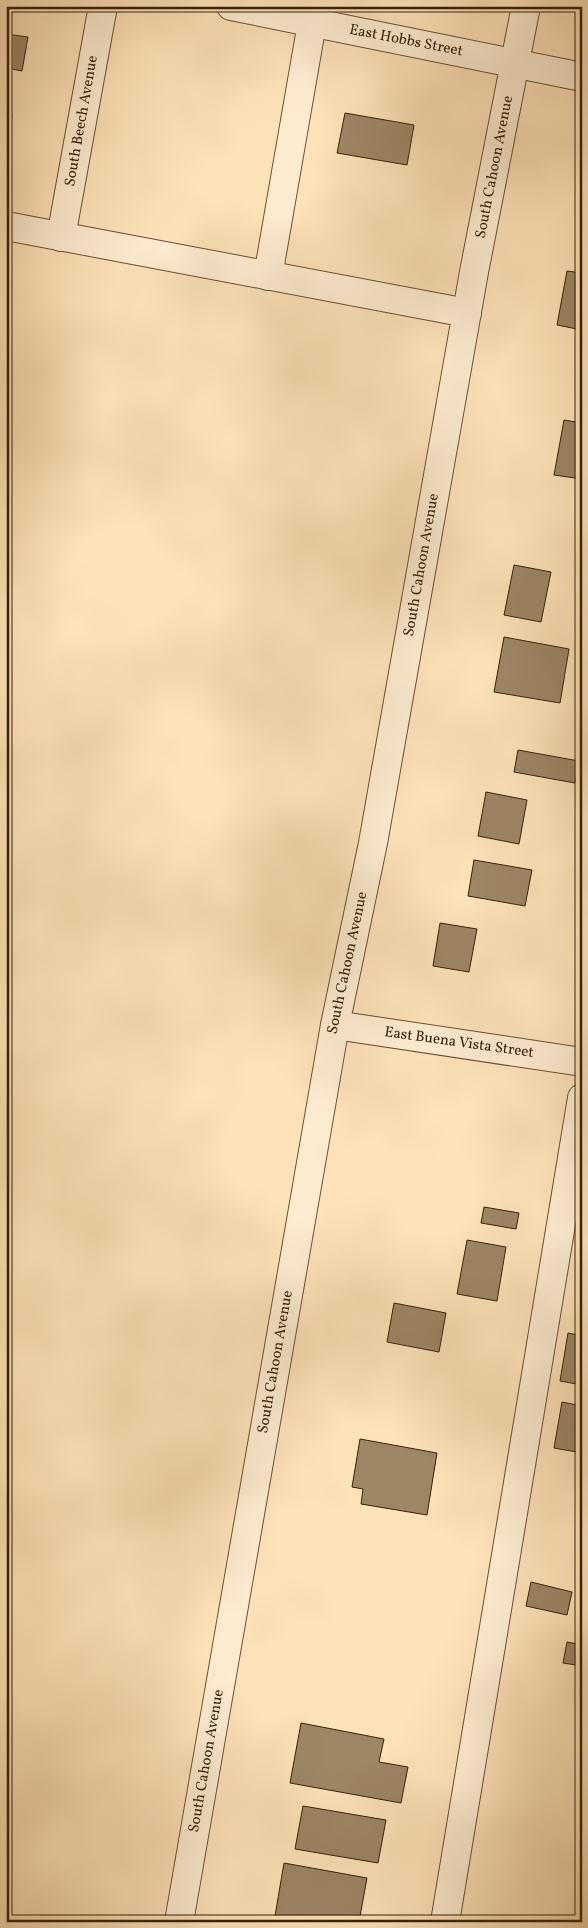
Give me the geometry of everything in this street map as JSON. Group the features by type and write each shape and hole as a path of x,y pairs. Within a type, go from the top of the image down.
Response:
{"street":[{"name":"South Beech Avenue","path":"61,237 103,6"},
{"name":"East Hobbs Street","path":"231,6 313,14 516,64 582,77"},
{"name":"South Cahoon Avenue","path":"179,1922 335,1025 373,843 467,313 526,6"},
{"path":"268,276 313,14"},
{"path":"6,226 467,313"},
{"name":"East Buena Vista Street","path":"335,1025 582,1062"},
{"path":"445,1922 582,1098"}],"building":[{"path":"6,34 28,37 22,71 6,68"},
{"path":"345,113 414,125 407,165 337,153"},
{"path":"6,114 12,115 6,146"},
{"path":"567,271 582,273 582,330 557,325"},
{"path":"564,420 582,423 582,479 554,475"},
{"path":"514,565 551,572 541,622 504,615"},
{"path":"504,637 569,649 560,703 494,692"},
{"path":"518,750 579,761 575,783 514,772"},
{"path":"486,792 527,800 519,844 478,836"},
{"path":"474,860 532,870 525,906 468,896"},
{"path":"440,923 477,929 469,972 433,966"},
{"path":"484,1207 519,1213 516,1229 481,1223"},
{"path":"467,1240 506,1247 497,1301 457,1294"},
{"path":"394,1303 446,1313 439,1352 387,1342"},
{"path":"568,1333 582,1336 582,1385 560,1381"},
{"path":"562,1402 582,1406 582,1453 554,1448"},
{"path":"360,1439 437,1453 427,1515 361,1504 363,1489 352,1487"},
{"path":"531,1582 572,1592 567,1615 526,1606"},
{"path":"567,1642 582,1645 582,1666 563,1663"},
{"path":"301,1723 384,1739 379,1762 408,1767 401,1803 290,1783"},
{"path":"303,1806 386,1820 378,1863 295,1849"},
{"path":"284,1863 367,1878 359,1922 274,1922"}]}
